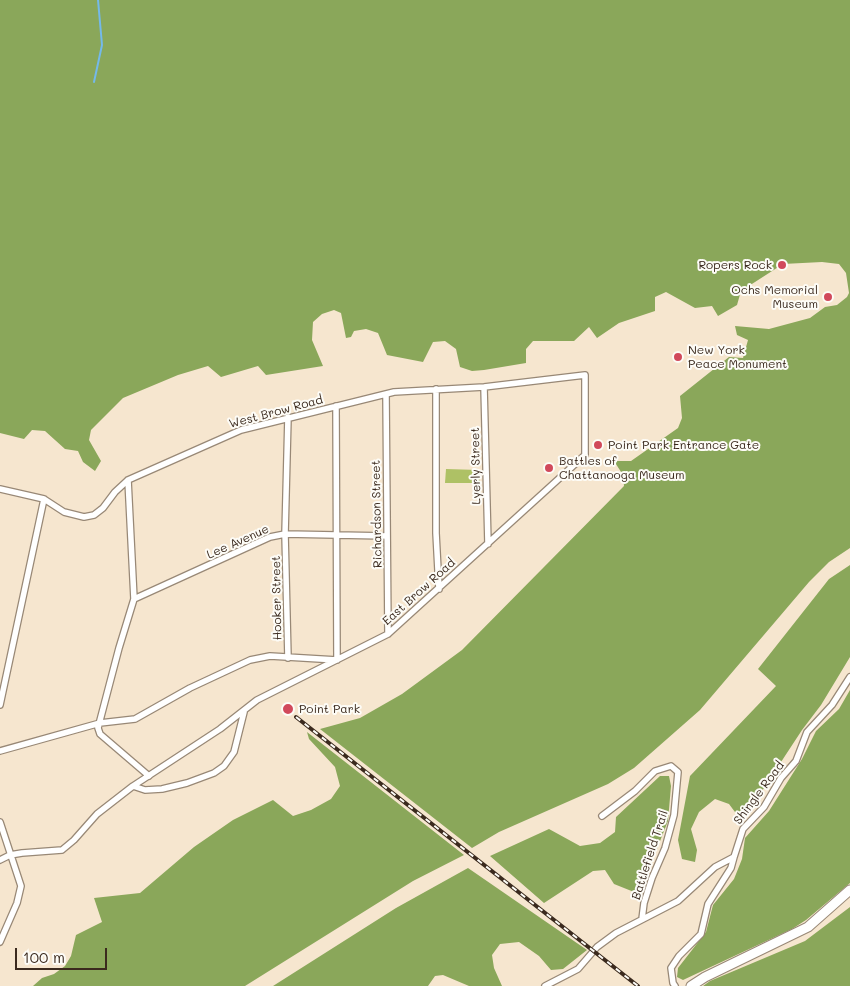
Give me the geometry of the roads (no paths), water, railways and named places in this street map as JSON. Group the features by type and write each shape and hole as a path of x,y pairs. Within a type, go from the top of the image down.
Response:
{"main road":[{"path":"691,986 704,977 808,926 850,890"}],"street":[{"name":"West Brow Road","path":"0,489 44,499 64,512 84,518 94,515 103,508 115,492 128,480 233,433 288,417 386,394 484,387 585,375 585,456"},
{"name":"Lyerly Street","path":"484,387 488,544"},
{"path":"436,389 438,588"},
{"name":"Richardson Street","path":"386,394 388,634"},
{"path":"0,750 100,723 135,719 190,688 250,660 270,656 337,660 336,406"},
{"name":"Hooker Street","path":"288,417 285,534 288,658"},
{"name":"East Brow Road","path":"0,860 10,855 62,850 74,840 93,816 244,712 257,700 388,634 585,456"},
{"path":"128,480 134,600 119,648 100,723 100,734 149,776"},
{"path":"0,705 44,499"},
{"name":"Lee Avenue","path":"134,600 262,540 285,534 387,536"},
{"name":"Shingle Road","path":"675,986 671,968 701,934 708,904 731,868 743,829 764,807 781,778 796,761 807,732 832,705 850,677"},
{"path":"134,786 145,790 162,789 187,783 219,770 234,752 244,712"},
{"name":"Battlefield Trail","path":"602,816 635,791 655,771 671,766 678,772 674,816 665,848 646,894 642,919"},
{"path":"0,822 21,886 17,902 0,942"},
{"path":"545,986 578,969 597,947 616,933 678,901 715,867 734,857"}],"waterway":[{"path":"94,82 102,45 98,0"}],"railway":[{"path":"296,717 638,986"}],"place":[{"name":"Ropers Rock","path":"782,265"},
{"name":"Ochs Memorial Museum","path":"828,297"},
{"name":"New York Peace Monument","path":"678,357"},
{"name":"Point Park Entrance Gate","path":"598,445"},
{"name":"Battles of Chattanooga Museum","path":"549,468"},
{"name":"Point Park","path":"288,709"}]}
